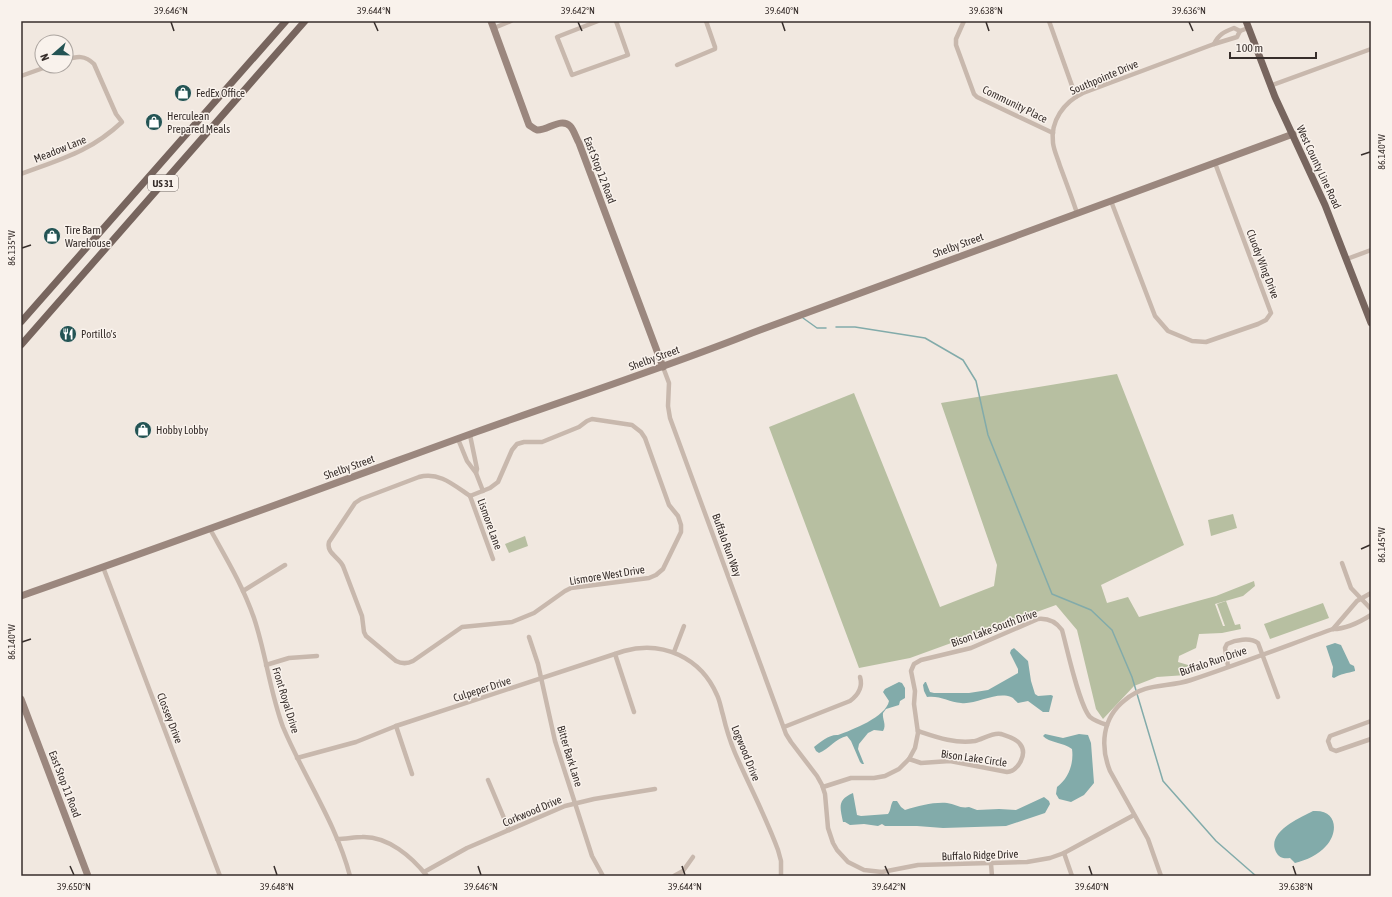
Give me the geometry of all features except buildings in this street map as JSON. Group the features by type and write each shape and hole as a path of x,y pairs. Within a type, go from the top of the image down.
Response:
{"main road":[{"name":"US 31","path":"21,322 286,21"},
{"name":"US 31","path":"21,345 305,21"},
{"name":"West County Line Road","path":"1247,25 1270,86 1321,195 1371,323"}],"street":[{"name":"East Stop 12 Road","path":"491,21 529,125 539,130 559,124 571,126 663,367"},
{"path":"494,28 512,21"},
{"path":"598,21 591,22 557,37 572,75 628,55 616,21"},
{"path":"677,65 715,49 706,21"},
{"name":"Community Place","path":"964,21 956,39 956,45 974,94 977,97 1053,133"},
{"path":"1049,21 1076,97"},
{"name":"Southpointe Drive","path":"1077,213 1054,148 1054,124 1059,113 1066,105 1076,97 1214,44 1237,37 1240,31 1247,25"},
{"name":"Southpointe Drive","path":"1214,44 1218,37 1224,32 1234,28 1240,31"},
{"path":"1270,86 1371,49"},
{"name":"Meadow Lane","path":"21,174 87,148 107,135 122,122 116,114 94,64 90,60 83,57 74,57"},
{"path":"21,76 34,71"},
{"name":"Shelby Street","path":"21,596 470,434 663,367 1293,134"},
{"name":"Cluody Wing Drive","path":"1111,201 1155,316 1168,331 1192,341 1206,342 1258,324 1266,320 1271,313 1214,163"},
{"path":"1347,259 1371,250"},
{"name":"Buffalo Run Way","path":"663,367 669,383 668,406 670,418 784,727 791,742 817,776 823,787"},
{"name":"Lismore West Drive","path":"470,496 444,479 436,476 425,476 355,503 329,542 328,547 343,566 362,616 366,636 396,661 405,663 412,661 462,626 512,622 534,613 571,588 649,578 656,575 663,569 681,532 681,522 669,505 645,438 641,432 632,425 592,419 579,427 542,442 519,443 512,450 498,482 483,491"},
{"path":"470,434 477,469 476,473"},
{"path":"458,439 466,460 476,473 483,491 470,496"},
{"name":"Lismore Lane","path":"470,496 493,559"},
{"name":"Front Royal Drive","path":"210,529 231,565 243,591 258,632 279,714 297,758 338,840 350,876"},
{"path":"1342,563 1351,588 1371,609"},
{"path":"243,591 285,565"},
{"name":"Clossey Drive","path":"103,567 220,876"},
{"name":"Buffalo Run Drive","path":"1333,629 1354,605 1371,593"},
{"name":"Buffalo Run Drive","path":"1161,876 1152,846 1110,771 1105,759 1104,744 1107,725 1119,705 1138,691 1154,686 1186,682 1333,629 1342,629 1371,615"},
{"name":"Bison Lake South Drive","path":"918,731 914,704 914,685 911,672 915,663 921,660 971,648 1043,618 1050,620 1062,630 1076,684 1088,713 1096,721 1107,725"},
{"path":"674,652 684,626"},
{"name":"Bitter Bark Lane","path":"529,637 541,679 555,741 592,856 603,876"},
{"path":"1228,666 1225,646 1228,643 1253,640 1258,643 1278,698"},
{"name":"Culpeper Drive","path":"297,758 356,742 396,726 615,654 645,648 674,652"},
{"name":"Logwood Drive","path":"674,652 688,659 697,666 708,678 714,689 733,747 778,850 781,861 781,876"},
{"path":"615,654 634,712"},
{"path":"266,665 290,658 317,656"},
{"path":"784,727 850,701 859,691 862,682 860,677"},
{"name":"East Stop 11 Road","path":"21,700 88,876"},
{"path":"1371,721 1330,736 1328,741 1331,749 1336,751 1371,739"},
{"path":"396,726 412,774"},
{"path":"823,787 849,778 874,778 884,776 897,770 909,759 915,748 918,731"},
{"name":"Bison Lake Circle","path":"909,759 921,763 950,761 1009,772 1013,771 1017,767 1022,755 1023,750 1021,745 1016,740 1000,734 968,741 939,739 918,731"},
{"path":"488,780 509,830"},
{"name":"Buffalo Ridge Drive","path":"823,787 828,828 837,850 842,857 852,865 864,870 883,874 918,866 1027,862 1064,853 1134,815"},
{"name":"Corkwood Drive","path":"425,874 467,848 555,810 575,803 594,799 655,789"},
{"path":"338,840 364,837 384,841 400,850 425,874"},
{"path":"1064,853 1072,876"},
{"path":"674,876 682,871 692,857"},
{"path":"991,864 992,876"}],"green space":[{"path":"1117,374 1184,545 1101,585 1107,603 1128,597 1139,617 1216,596 1254,581 1255,586 1243,596 1215,604 1223,626 1225,626 1217,604 1226,601 1235,625 1240,624 1241,629 1222,633 1199,634 1196,648 1179,656 1178,662 1198,668 1186,675 1157,677 1134,686 1103,719 1096,709 1077,630 1056,605 910,658 859,668 769,427 854,393 940,607 994,586 997,565 941,403"},
{"path":"1233,514 1237,528 1211,536 1208,520"},
{"path":"525,536 528,546 509,553 505,544"},
{"path":"1323,603 1329,618 1270,639 1264,624"}],"water":[{"path":"1335,643 1341,645 1350,664 1354,666 1355,671 1334,678 1332,677 1333,667 1326,646"},
{"path":"1014,648 1028,661 1031,681 1035,694 1038,696 1053,696 1049,712 1043,712 1028,701 1018,703 1012,697 1005,696 967,703 936,697 927,697 923,685 925,682 930,692 934,693 969,693 988,690 1018,673 1018,669 1010,653"},
{"path":"899,682 902,683 905,688 905,698 900,701 899,705 886,709 883,713 885,726 883,731 874,730 868,733 859,744 858,749 864,764 860,762 851,741 847,736 839,739 819,753 816,751 814,747 825,739 868,722 882,712 887,707 889,701 883,692 885,689"},
{"path":"1045,734 1063,738 1079,734 1088,735 1091,743 1094,783 1084,795 1071,802 1059,799 1056,794 1057,787 1065,779 1070,770 1072,749 1046,738 1043,736"},
{"path":"853,793 857,815 861,816 888,814 893,801 897,801 905,810 942,803 969,807 977,810 1016,810 1044,797 1050,804 1045,813 1006,826 943,828 885,826 882,824 878,826 864,824 850,825 843,822 841,804 844,798"},
{"path":"1313,811 1321,811 1327,814 1333,822 1333,834 1326,846 1312,857 1295,863 1290,858 1280,857 1276,852 1274,845 1280,832 1293,822"}],"waterway":[{"path":"803,318 817,328 826,328"},
{"path":"836,327 855,327 925,338 963,360 976,381 988,435 1052,594 1091,610 1112,630 1132,677 1163,781 1216,841 1256,876"}],"place":[{"name":"FedEx Office","path":"183,93"},
{"name":"Herculean Prepared Meals","path":"154,122"},
{"name":"Tire Barn Warehouse","path":"52,236"},
{"name":"Portillo's","path":"68,334"},
{"name":"Hobby Lobby","path":"143,430"}]}
